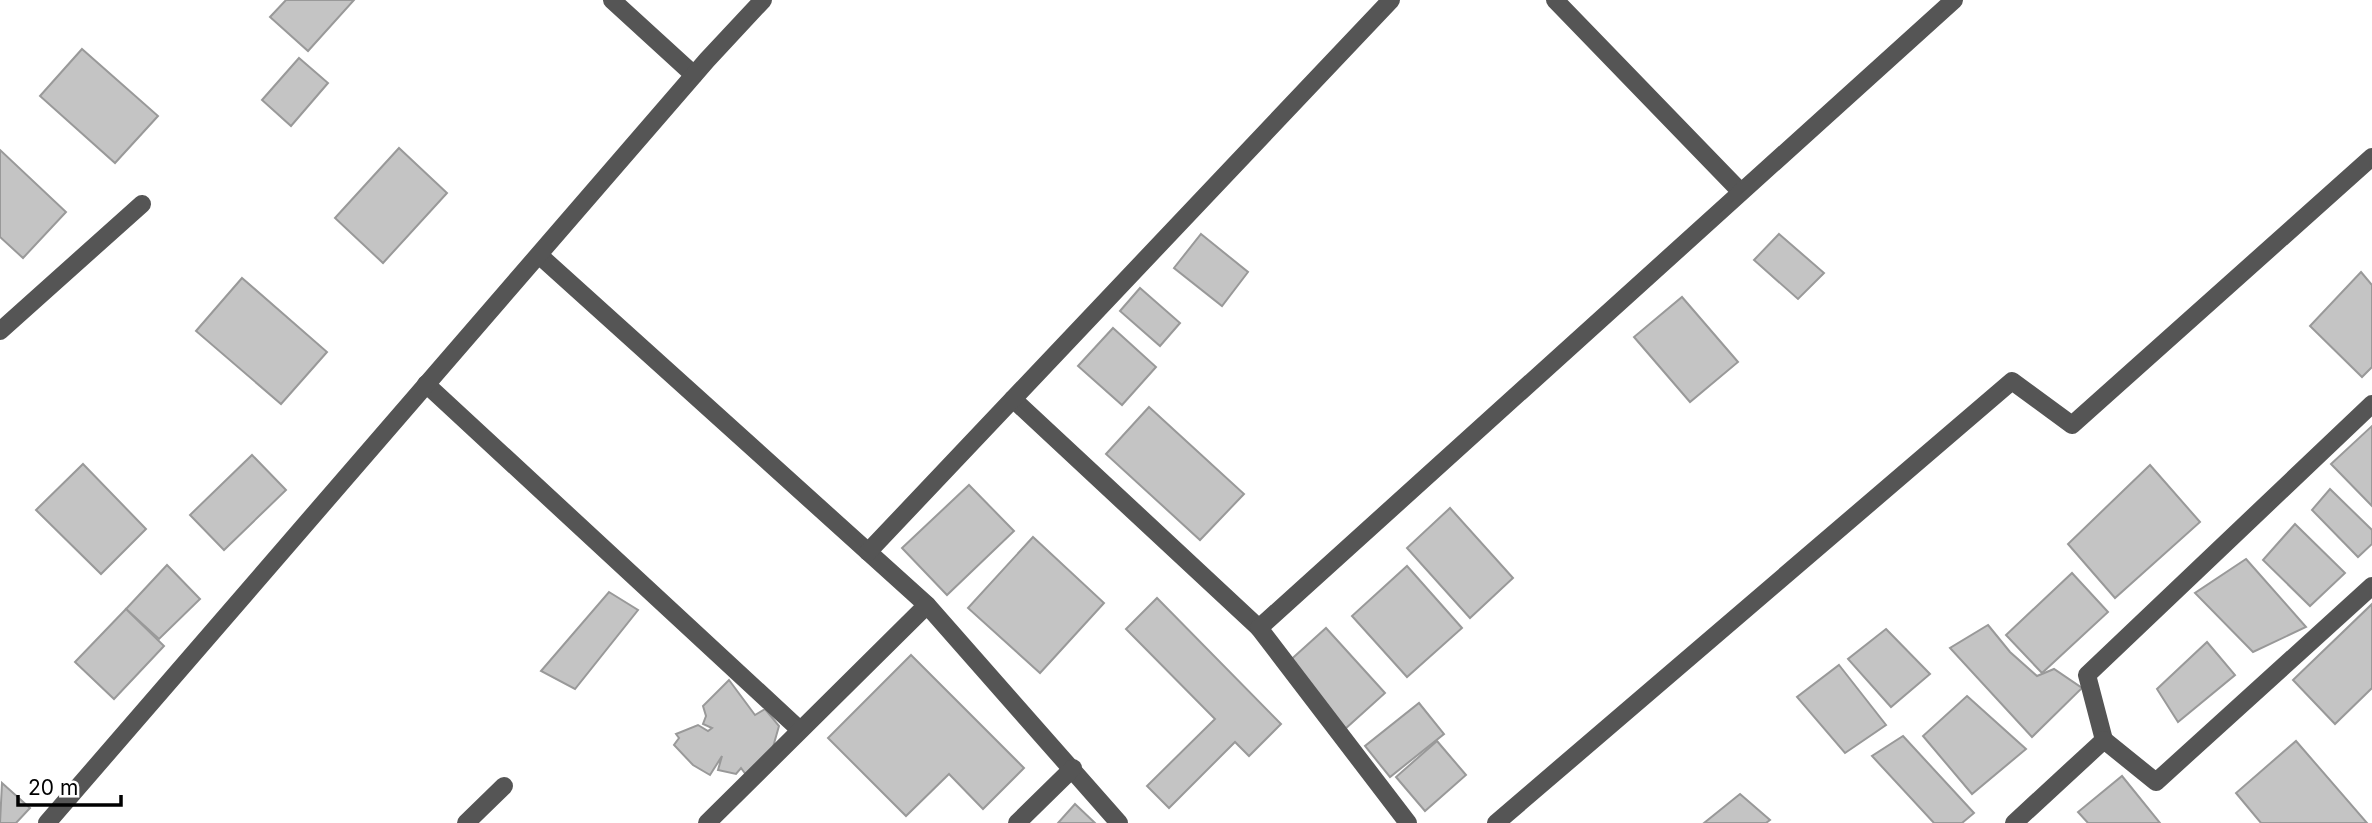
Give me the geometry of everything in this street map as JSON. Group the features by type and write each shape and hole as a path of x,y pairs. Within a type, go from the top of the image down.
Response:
{"street":[{"path":"612,0 694,75"},
{"path":"47,823 694,75 763,0"},
{"path":"868,552 1391,0"},
{"path":"1555,0 1740,191"},
{"path":"1259,628 1954,0"},
{"path":"1496,823 2012,381 2072,425 2372,157"},
{"path":"0,331 142,204"},
{"path":"539,255 927,605 1119,823"},
{"path":"426,384 800,730"},
{"path":"1013,400 1259,628 1408,823"},
{"path":"2372,404 2087,675 2104,740 2156,782 2372,586"},
{"path":"706,823 927,605"},
{"path":"2014,823 2104,740"},
{"path":"1017,823 1073,768"},
{"path":"466,823 504,786"}],"building":[{"path":"286,0 354,0 308,51 270,17"},
{"path":"82,49 158,116 115,163 40,96"},
{"path":"299,58 328,83 291,126 262,100"},
{"path":"399,148 447,193 383,263 335,218"},
{"path":"0,150 66,212 23,258 0,237"},
{"path":"1201,234 1248,272 1222,306 1174,268"},
{"path":"1779,234 1824,273 1798,299 1754,260"},
{"path":"2361,272 2372,285 2372,367 2362,377 2310,326"},
{"path":"242,278 327,352 281,404 196,331"},
{"path":"1140,288 1180,323 1160,346 1120,311"},
{"path":"1682,297 1738,362 1690,402 1634,337"},
{"path":"1113,328 1156,367 1122,405 1078,366"},
{"path":"1149,407 1244,494 1200,540 1106,454"},
{"path":"2372,426 2372,506 2331,464"},
{"path":"252,455 286,490 224,550 190,515"},
{"path":"83,464 146,529 101,574 36,510"},
{"path":"2150,465 2200,522 2115,598 2068,544"},
{"path":"969,485 1014,531 947,595 902,548"},
{"path":"2330,489 2372,530 2372,544 2358,557 2312,510"},
{"path":"1450,508 1513,578 1470,618 1407,548"},
{"path":"2295,524 2345,573 2310,606 2263,560"},
{"path":"1033,537 1104,603 1040,673 968,608"},
{"path":"2246,559 2306,627 2253,652 2195,593"},
{"path":"167,565 200,599 159,639 126,609"},
{"path":"1407,566 1462,628 1407,677 1352,616"},
{"path":"2072,573 2108,612 2042,673 2006,635"},
{"path":"609,592 638,610 575,689 541,671"},
{"path":"1157,598 1281,724 1249,756 1235,742 1169,808 1147,786 1215,719 1126,629"},
{"path":"2372,604 2372,688 2335,724 2293,680"},
{"path":"126,609 164,646 114,699 75,662"},
{"path":"1988,625 2010,652 2037,676 2054,669 2082,688 2032,737 1950,648"},
{"path":"1326,628 1385,693 1345,729 1286,664"},
{"path":"1886,629 1930,674 1891,707 1848,659"},
{"path":"2207,642 2235,675 2178,722 2157,689"},
{"path":"911,655 1024,768 983,809 949,774 906,816 828,738"},
{"path":"1839,665 1886,725 1845,753 1797,697"},
{"path":"729,680 755,715 765,709 779,726 771,754 747,776 741,768 736,774 718,770 722,756 710,775 693,765 674,745 679,738 676,734 698,725 708,731 712,728 703,724 706,716 703,706"},
{"path":"1967,696 2026,749 1972,794 1923,736"},
{"path":"1419,703 1444,734 1390,777 1365,746"},
{"path":"1903,736 1974,813 1962,823 1934,823 1872,756"},
{"path":"1437,741 1466,775 1425,811 1396,777"},
{"path":"2296,741 2367,823 2261,823 2236,793"},
{"path":"2122,776 2160,823 2088,823 2078,812"},
{"path":"2,783 30,808 16,823 0,823"},
{"path":"1740,794 1770,820 1766,823 1704,823"},
{"path":"1075,804 1095,823 1058,823"}]}
